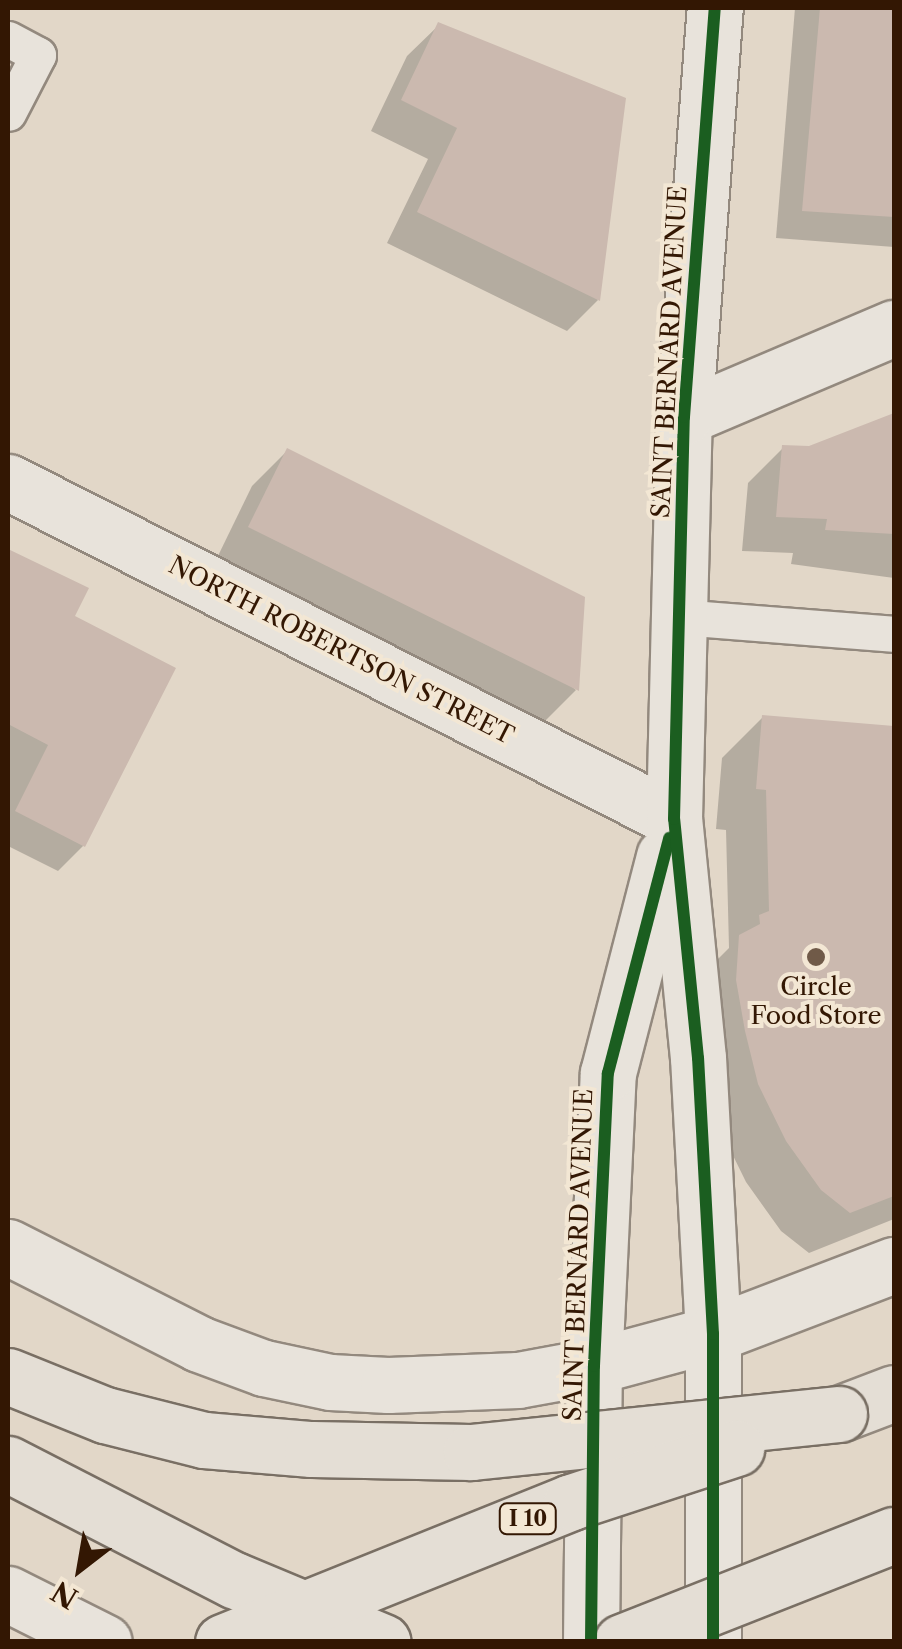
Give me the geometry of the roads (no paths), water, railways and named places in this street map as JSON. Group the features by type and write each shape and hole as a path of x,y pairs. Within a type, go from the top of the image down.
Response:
{"highway":[{"path":"8,1376 105,1415 204,1440 312,1449 471,1452 839,1414"},
{"name":"I 10","path":"223,1642 570,1502 894,1393"},
{"path":"8,1464 234,1580 383,1642"},
{"path":"622,1642 894,1535"}],"street":[{"name":"SAINT BERNARD AVENUE","path":"713,1642 713,1334 698,1058 674,819 684,417 716,8"},
{"path":"684,417 894,328"},
{"name":"NORTH ROBERTSON STREET","path":"8,482 674,819"},
{"name":"SAINT BERNARD AVENUE","path":"591,1642 594,1366 608,1073 674,819"},
{"path":"8,1247 199,1344 264,1368 330,1382 456,1385 594,1366 713,1334 894,1265"},
{"path":"8,1594 104,1642"}],"lane":[{"path":"8,39 38,55 8,113"},
{"path":"679,618 894,634"}],"place":[{"name":"Circle Food Store","path":"816,957"}]}
